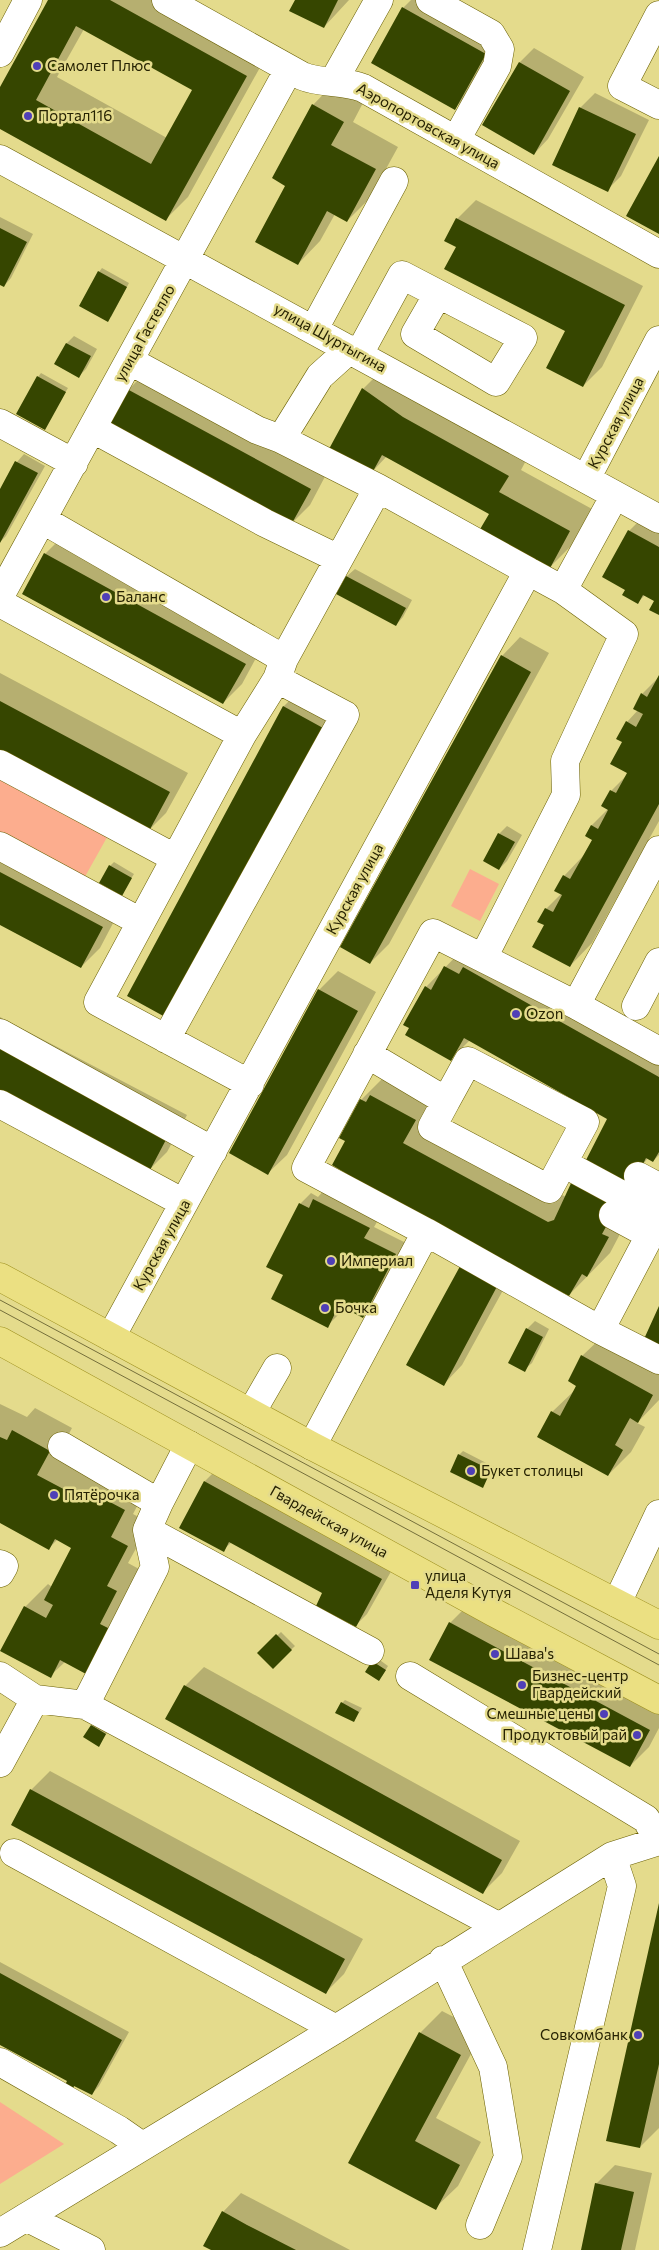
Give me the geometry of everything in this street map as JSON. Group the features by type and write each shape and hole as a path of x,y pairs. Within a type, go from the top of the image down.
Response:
{"main road":[{"path":"0,1277 312,1446 659,1625"},
{"name":"Гвардейская улица","path":"0,1341 659,1700"}],"street":[{"path":"0,53 28,0"},
{"name":"Аэропортовская улица","path":"166,0 310,79 363,88 659,254"},
{"path":"333,82 379,0"},
{"path":"430,0 491,34 500,49 498,66 456,140"},
{"path":"659,15 622,86 659,105"},
{"name":"улица Гастелло","path":"0,596 289,69"},
{"name":"улица Шуртыгина","path":"0,159 659,519"},
{"path":"314,329 394,181"},
{"path":"281,439 320,376 355,352 402,275 438,294"},
{"name":"Курская улица","path":"586,479 659,340"},
{"path":"130,361 257,430 281,439 378,488 563,590 624,634 565,761 566,795 483,958"},
{"path":"0,423 74,462"},
{"path":"92,429 265,523 339,560"},
{"path":"250,1084 98,1002 378,488"},
{"path":"563,590 615,495"},
{"path":"43,520 280,669 345,715 166,1039"},
{"name":"Курская улица","path":"111,1337 528,571"},
{"path":"0,603 242,735"},
{"path":"0,764 175,858"},
{"path":"0,846 141,922"},
{"path":"581,993 659,850"},
{"path":"659,1051 581,993 483,958 433,933 306,1168 426,1232 600,1330 659,1360"},
{"path":"636,1006 659,962"},
{"path":"0,1033 213,1151"},
{"path":"367,1054 446,1101"},
{"path":"468,1061 584,1122 549,1189 432,1127 446,1101 468,1061"},
{"path":"0,1104 184,1203"},
{"path":"563,1164 656,1223"},
{"path":"613,1214 656,1223"},
{"path":"600,1330 656,1223"},
{"path":"312,1446 426,1232"},
{"path":"251,1413 277,1368"},
{"path":"85,1706 155,1566 147,1530 158,1503 189,1445"},
{"path":"62,1446 158,1503"},
{"path":"617,1602 659,1514"},
{"path":"147,1530 370,1651"},
{"path":"0,1564 4,1566 0,1573"},
{"path":"0,1676 35,1699 85,1706 498,1926"},
{"path":"0,2233 336,2029 443,1960 612,1856 659,1841 646,1819 410,1676"},
{"path":"0,1763 35,1699"},
{"path":"14,1853 336,2029"},
{"path":"537,2250 622,1886 612,1856"},
{"path":"443,1960 493,2067 508,2158 480,2225"},
{"path":"0,2062 119,2130 142,2146"},
{"path":"26,2217 91,2250"}],"shaded area":[{"path":"0,773 110,832 82,882 0,838"},
{"path":"470,869 499,884 480,921 451,906"},
{"path":"0,2102 64,2144 0,2184"}],"building":[{"path":"48,0 110,0 247,76 166,221 0,129 0,87","holes":["76,26 192,90 151,164 36,100"]},
{"path":"295,0 338,0 324,28 289,11"},
{"path":"402,7 486,54 455,110 371,63"},
{"path":"519,62 570,91 534,155 482,125"},
{"path":"312,104 344,122 331,145 376,169 347,222 327,211 298,265 255,242 285,186 272,178"},
{"path":"579,107 636,134 608,192 552,165"},
{"path":"659,156 659,234 626,216"},
{"path":"456,218 625,305 583,387 546,368 565,331 444,269 456,247 444,241"},
{"path":"0,228 27,242 4,287 0,285"},
{"path":"98,271 127,287 108,322 79,306"},
{"path":"66,343 91,356 79,378 54,364"},
{"path":"37,376 66,392 45,430 16,414"},
{"path":"362,388 403,417 509,476 499,492 570,531 549,570 479,531 489,514 382,455 372,473 329,449"},
{"path":"127,389 311,489 291,525 107,426"},
{"path":"15,461 38,473 0,543 0,489"},
{"path":"628,530 659,547 659,615 649,610 654,601 643,595 638,604 622,595 625,590 602,577"},
{"path":"44,553 246,664 223,704 22,594"},
{"path":"346,576 406,608 396,626 336,594"},
{"path":"501,655 531,672 370,964 340,947"},
{"path":"659,675 659,804 570,967 532,947 544,925 537,922 545,908 553,912 562,895 554,891 563,875 570,879 592,840 585,836 591,825 598,829 608,810 601,806 610,790 616,793 627,773 610,764 622,742 616,739 626,721 636,727 643,714 633,709 641,693 647,697"},
{"path":"0,701 170,792 148,833 0,754"},
{"path":"283,706 323,728 167,1018 127,996"},
{"path":"498,833 515,842 499,870 483,861"},
{"path":"109,865 132,878 122,896 99,883"},
{"path":"0,872 103,927 81,968 0,925"},
{"path":"444,966 459,974 463,967 659,1077 659,1152 653,1162 646,1158 632,1186 585,1162 607,1119 464,1038 451,1061 405,1035 409,1028 403,1025 425,986 431,990"},
{"path":"318,989 358,1011 268,1175 229,1153"},
{"path":"0,1045 169,1134 149,1172 0,1094"},
{"path":"370,1095 416,1120 403,1143 548,1222 554,1220 573,1179 619,1203 602,1234 609,1237 587,1277 582,1274 569,1296 554,1288 551,1294 343,1180 347,1174 332,1165 345,1141 339,1138 360,1099 366,1102"},
{"name":"Империал","path":"313,1199 370,1228 364,1238 396,1254 363,1318 339,1305 328,1328 271,1299 283,1275 266,1267 299,1203 309,1208"},
{"path":"464,1259 501,1279 444,1386 406,1365"},
{"path":"659,1306 659,1346 644,1339"},
{"path":"526,1328 543,1337 525,1372 508,1363"},
{"path":"581,1355 653,1395 638,1423 630,1418 615,1445 623,1450 608,1476 537,1437 551,1411 560,1416 576,1386 568,1381"},
{"path":"12,1430 50,1451 37,1475 86,1501 91,1492 125,1510 111,1537 128,1546 107,1586 117,1591 100,1624 110,1629 86,1674 60,1660 51,1678 0,1651 24,1606 46,1618 53,1605 44,1600 71,1548 55,1539 49,1550 0,1523 0,1437 7,1440"},
{"name":"Букет столицы","path":"458,1454 491,1470 483,1488 450,1472"},
{"path":"204,1481 382,1579 356,1627 316,1606 322,1593 229,1542 224,1552 179,1528"},
{"name":"Бизнес-центр Гвардейский","path":"449,1622 650,1730 630,1767 429,1660"},
{"path":"276,1634 292,1650 273,1669 257,1653"},
{"path":"372,1661 386,1670 379,1681 365,1672"},
{"path":"184,1685 502,1860 483,1894 165,1719"},
{"path":"341,1702 359,1712 354,1722 335,1713"},
{"path":"91,1725 106,1734 99,1747 83,1737"},
{"path":"30,1789 345,1959 326,1994 11,1825"},
{"path":"659,1903 659,2064 640,2148 606,2141"},
{"path":"0,1973 122,2040 92,2095 74,2086 73,2089 65,2085 67,2081 0,2045"},
{"path":"419,2032 461,2055 415,2141 460,2165 436,2210 348,2163"},
{"path":"595,2183 634,2192 621,2250 581,2250"},
{"path":"222,2211 296,2250 211,2250 203,2246"}],"tram line":[{"path":"0,1300 659,1654"},
{"path":"0,1310 659,1665"}],"place":[{"name":"Самолет Плюс","path":"37,66"},
{"name":"Портал116","path":"28,116"},
{"name":"Баланс","path":"106,597"},
{"name":"Ozon","path":"516,1014"},
{"name":"Империал","path":"331,1261"},
{"name":"Бочка","path":"325,1308"},
{"name":"Букет столицы","path":"471,1471"},
{"name":"Пятёрочка","path":"54,1495"},
{"name":"улица Аделя Кутуя","path":"415,1585"},
{"name":"Шава's","path":"495,1654"},
{"name":"Бизнес-центр Гвардейский","path":"522,1685"},
{"name":"Смешные цены","path":"604,1714"},
{"name":"Продуктовый рай","path":"637,1735"},
{"name":"Совкомбанк","path":"638,2035"}]}
